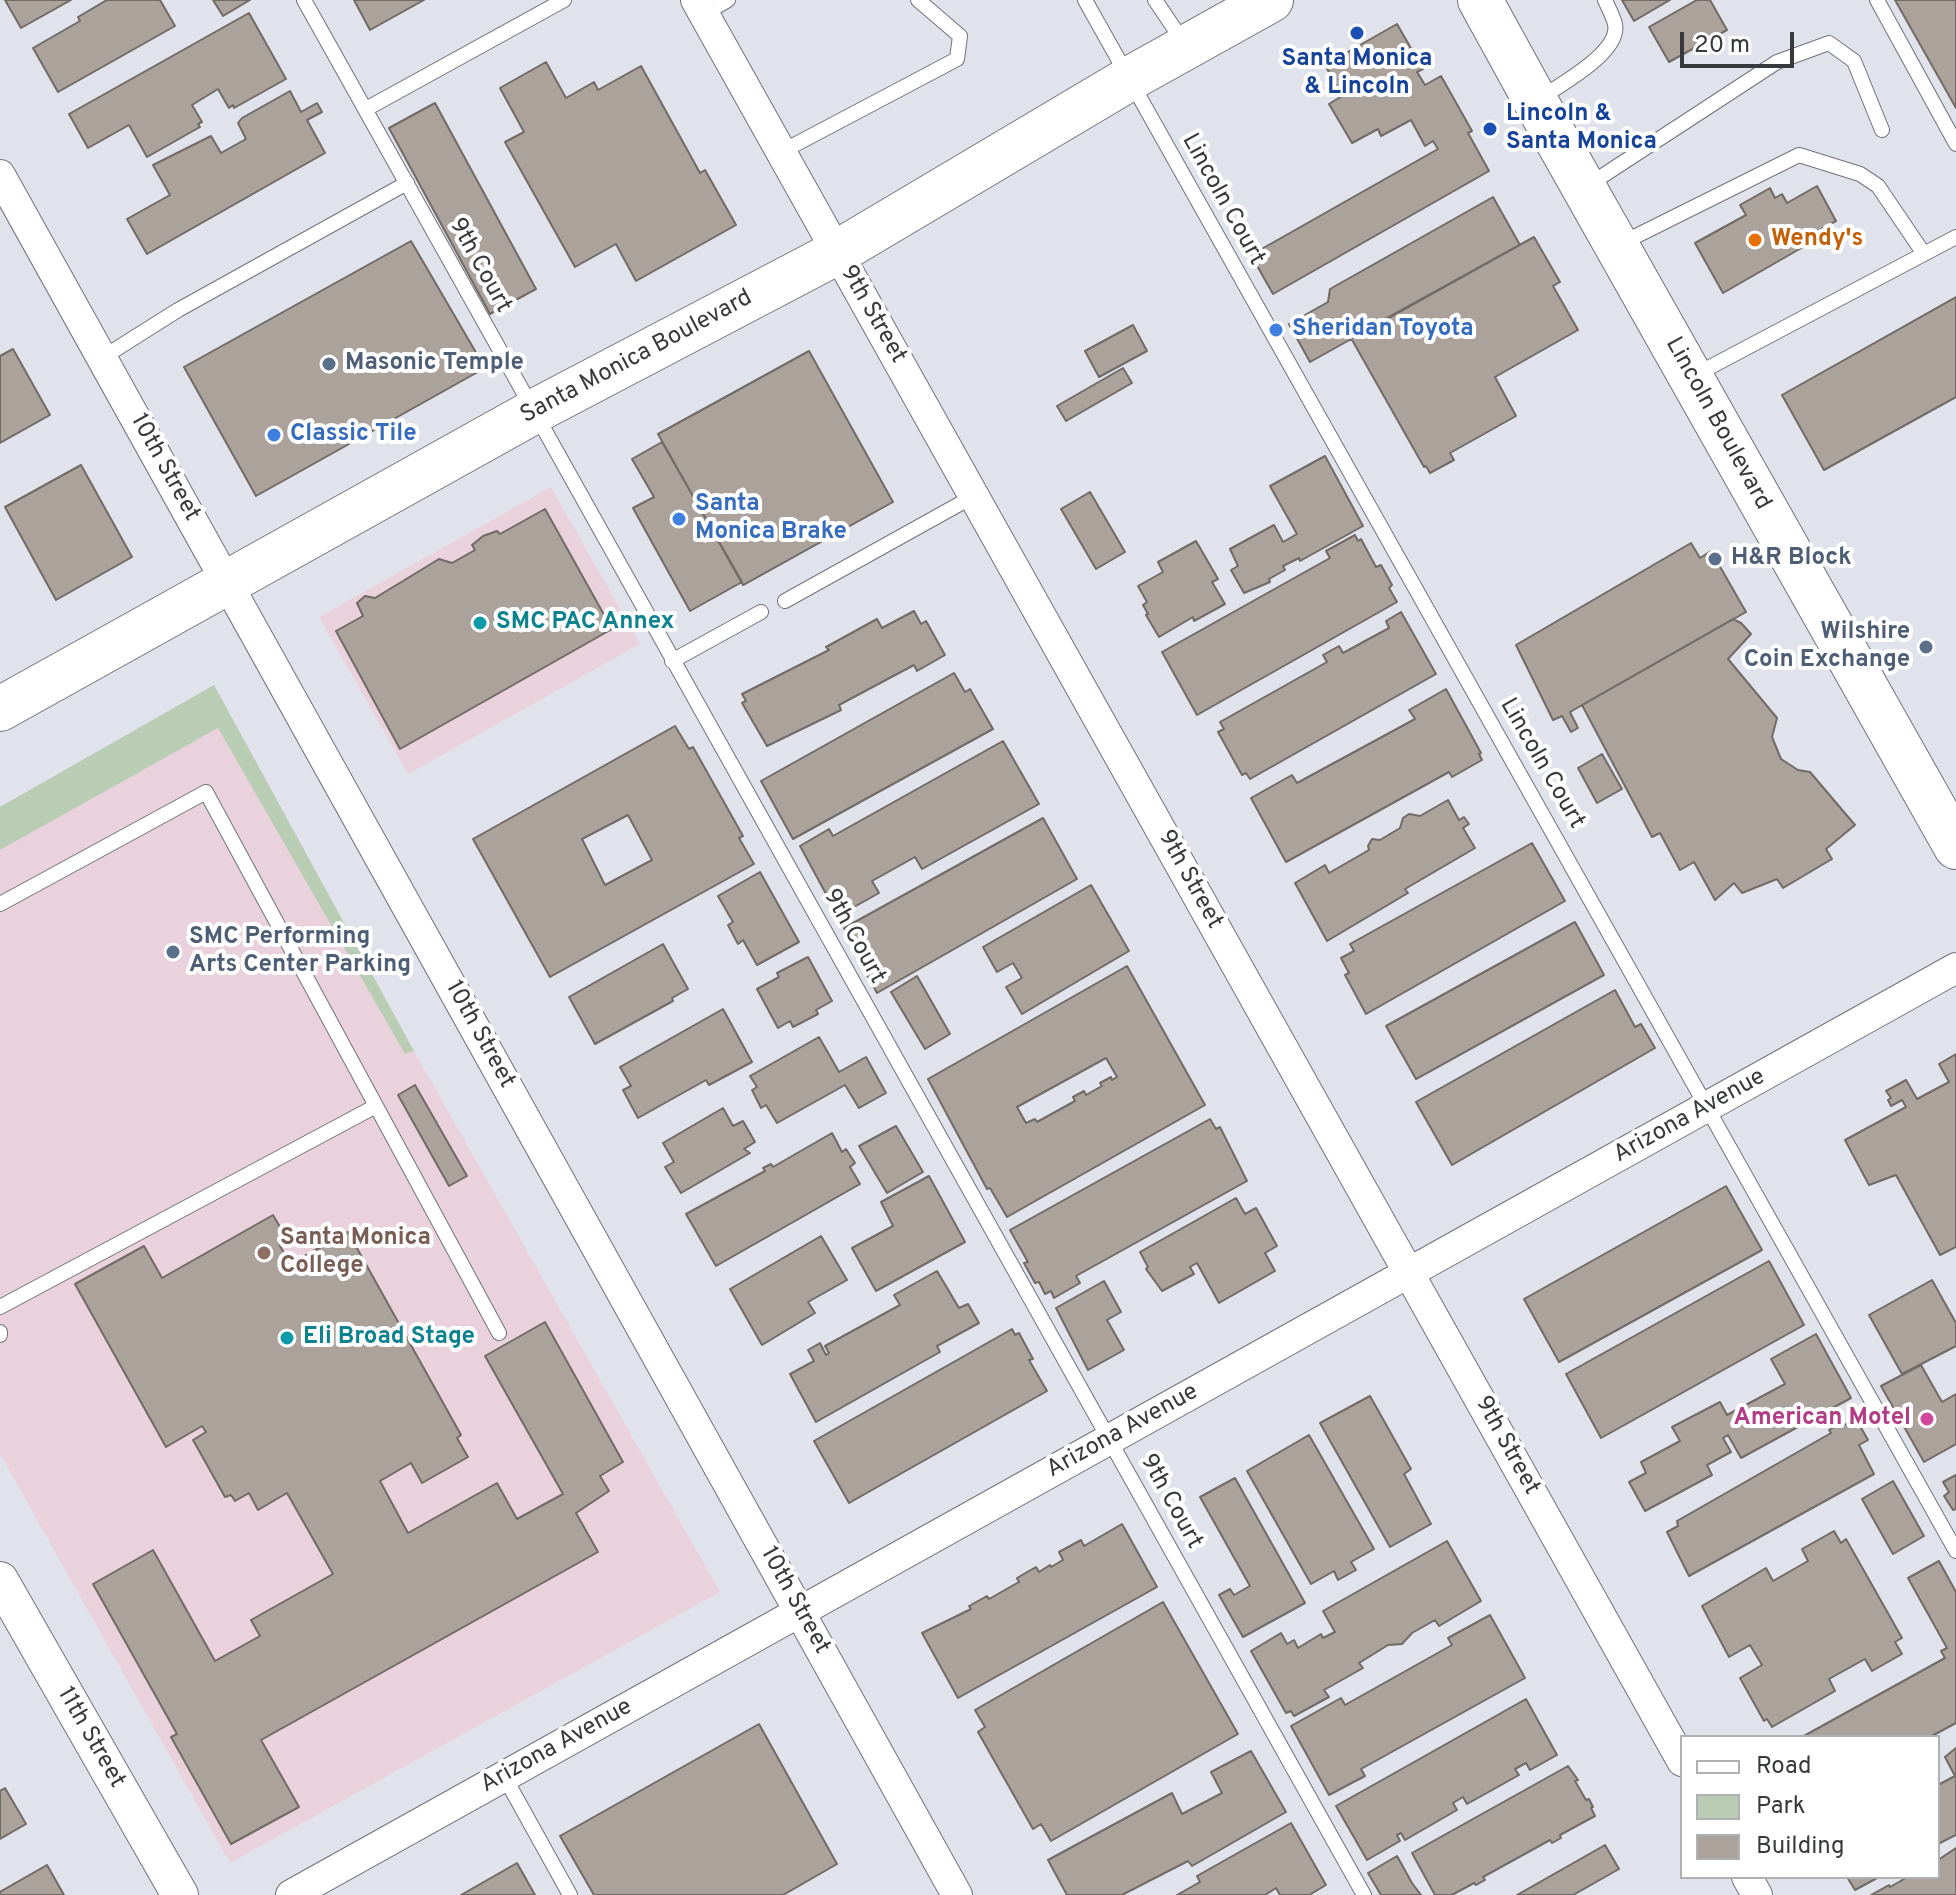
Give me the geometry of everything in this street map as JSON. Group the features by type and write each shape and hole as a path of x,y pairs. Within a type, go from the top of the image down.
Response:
{"main road":[{"name":"Santa Monica Boulevard","path":"0,709 535,411 836,253 1187,47 1229,16 1271,0"},
{"name":"Lincoln Boulevard","path":"1480,0 1956,847"}],"street":[{"name":"9th Street","path":"709,5 781,152 836,253 1680,1757"},
{"name":"10th Street","path":"0,175 957,1895"},
{"name":"Arizona Avenue","path":"291,1895 1956,968"},
{"name":"11th Street","path":"0,1580 180,1895"}],"lane":[{"name":"9th Court","path":"304,0 1364,1895"},
{"path":"366,109 564,0"},
{"path":"781,152 957,59 960,36 918,0"},
{"name":"Lincoln Court","path":"1085,0 1710,1106 1956,1551"},
{"path":"1155,0 1187,47"},
{"path":"1535,102 1594,62 1611,44 1616,26 1605,0"},
{"path":"1877,0 1956,144"},
{"path":"1584,189 1777,62 1829,43 1854,61 1882,130"},
{"path":"1617,246 1799,155 1860,174 1878,186 1924,254"},
{"path":"102,358 178,310 407,183"},
{"path":"1691,378 1956,237"},
{"path":"785,601 974,496"},
{"path":"672,661 761,612"},
{"path":"0,904 206,792 499,1333"},
{"path":"0,1307 376,1106"},
{"path":"504,1776 570,1895"}],"shaded area":[{"name":"SMC PAC Annex","path":"551,487 640,644 408,774 319,617"},
{"name":"Santa Monica College","path":"214,685 414,1051 720,1592 230,1863 0,1454 0,807"}],"green space":[{"path":"214,685 414,1051 405,1054 218,728 0,850 0,807"}],"building":[{"path":"5,0 71,0 21,28"},
{"path":"107,0 160,0 175,26 58,92 33,48 80,21 78,17"},
{"path":"213,0 250,0 223,16"},
{"path":"354,0 424,0 370,30"},
{"path":"1622,0 1670,0 1634,21"},
{"path":"1697,0 1710,0 1727,30 1669,62 1649,27"},
{"path":"1895,0 1956,0 1956,108"},
{"path":"249,13 286,79 234,108 233,105 229,108 218,89 192,105 202,122 198,124 200,127 147,157 129,125 88,148 69,114"},
{"path":"1397,24 1423,69 1417,72 1425,85 1441,76 1472,131 1468,133 1489,171 1273,294 1251,255 1438,149 1433,141 1425,146 1411,120 1381,136 1378,129 1352,143 1329,104 1342,96 1325,65"},
{"path":"546,62 566,98 594,82 598,90 641,66 700,173 705,170 736,225 636,281 616,244 575,267 505,142 524,132 500,88"},
{"path":"290,91 301,112 317,103 322,112 307,120 325,153 147,254 127,219 170,195 153,165 211,136 221,153 246,139 238,123 242,118"},
{"path":"435,103 536,289 490,314 389,128"},
{"name":"Wendy's","path":"1817,186 1836,221 1807,237 1810,243 1723,293 1695,243 1746,215 1740,205 1770,188 1775,198 1782,194 1787,203"},
{"path":"1493,197 1520,245 1310,362 1289,324 1328,302 1330,289"},
{"path":"1534,237 1560,282 1553,286 1578,330 1495,377 1516,416 1450,453 1454,460 1430,473 1351,338"},
{"path":"411,241 485,368 256,496 184,367"},
{"path":"1956,297 1956,397 1824,470 1782,395"},
{"path":"1133,325 1147,351 1099,377 1085,351"},
{"path":"13,349 50,415 0,443 0,356"},
{"path":"809,351 893,502 743,585 658,434"},
{"path":"1123,368 1132,383 1066,421 1057,406"},
{"path":"662,442 742,582 690,611 633,508 654,497 632,459"},
{"path":"1325,456 1363,526 1300,561 1299,558 1283,566 1285,570 1269,579 1270,582 1244,593 1231,570 1238,566 1230,549 1274,525 1283,542 1297,534 1270,486"},
{"path":"81,465 132,557 56,600 5,507"},
{"path":"1090,492 1125,552 1096,569 1061,509"},
{"name":"SMC PAC Annex","path":"545,509 612,629 400,749 336,631 363,616 357,603 365,596 375,598 439,559 452,563 475,550 472,545 483,536 497,531 500,534"},
{"path":"1355,535 1358,541 1361,539 1376,567 1381,565 1397,602 1197,715 1162,652 1330,558 1326,551"},
{"path":"1196,541 1218,579 1212,582 1225,604 1194,621 1193,617 1159,637 1146,615 1143,605 1147,602 1138,586 1163,572 1158,562"},
{"path":"1691,543 1700,558 1711,551 1746,612 1570,712 1578,728 1571,732 1562,716 1553,720 1516,645"},
{"path":"914,611 921,624 926,621 945,655 917,671 914,665 839,705 841,710 767,746 742,703 746,701 742,694 829,650 826,647 877,619 882,628"},
{"path":"1401,612 1436,674 1250,779 1246,773 1242,775 1218,732 1224,729 1220,722 1327,662 1323,655 1339,646 1343,653 1389,628 1386,621"},
{"path":"1733,619 1751,634 1728,659 1777,718 1772,737 1781,759 1798,770 1810,772 1855,825 1826,849 1832,859 1783,888 1777,879 1742,893 1734,883 1715,900 1694,862 1680,870 1660,833 1652,837 1582,705"},
{"path":"954,673 965,692 970,689 993,729 793,839 761,781"},
{"path":"1446,689 1482,760 1452,777 1449,772 1286,862 1251,798 1292,775 1297,783 1415,719 1409,710"},
{"path":"675,726 689,749 693,747 743,836 739,838 754,864 550,977 473,839","holes":["628,815 652,860 605,885 582,839"]},
{"path":"1003,741 1039,804 922,869 915,857 872,881 879,893 838,916 800,846 829,829 833,836"},
{"path":"1602,754 1622,789 1597,803 1578,768"},
{"path":"1448,800 1459,820 1464,817 1469,824 1463,828 1475,848 1405,889 1408,893 1327,941 1295,883 1325,865 1329,873 1369,850 1372,839 1380,840 1400,828 1403,818 1409,814 1420,816"},
{"path":"1043,818 1077,879 877,993 866,973 869,971 844,928"},
{"path":"1532,843 1565,901 1366,1014 1345,975 1349,973 1341,958 1354,951 1350,944"},
{"path":"760,872 799,942 757,965 743,940 738,944 728,925 733,922 718,896"},
{"path":"1091,885 1129,951 1022,1014 1006,987 1022,978 1013,963 997,972 983,947"},
{"path":"1575,922 1604,975 1416,1079 1386,1026"},
{"path":"663,944 688,989 672,998 673,1001 595,1044 569,997"},
{"path":"808,957 832,1001 816,1010 818,1014 793,1027 790,1021 778,1028 757,989 779,977 777,973"},
{"path":"1127,966 1205,1105 1007,1217 990,1188 987,1189 928,1079","holes":["1106,1058 1117,1077 1100,1083 1102,1086 1086,1095 1084,1091 1073,1097 1075,1101 1037,1122 1035,1119 1026,1123 1017,1107"]},
{"path":"917,976 950,1034 925,1049 891,992"},
{"path":"1615,990 1635,1027 1641,1024 1655,1048 1452,1165 1416,1102"},
{"path":"723,1009 752,1062 709,1085 706,1080 638,1118 623,1090 631,1086 620,1067"},
{"path":"819,1037 839,1072 866,1057 886,1093 859,1108 845,1085 777,1123 766,1105 761,1108 752,1090 757,1087 750,1076"},
{"path":"1956,1054 1956,1247 1940,1255 1896,1175 1869,1185 1845,1140 1906,1107 1902,1100 1891,1106 1888,1100 1891,1098 1886,1091 1906,1080 1917,1099 1949,1082 1939,1064"},
{"path":"415,1085 467,1176 449,1186 398,1095"},
{"path":"723,1108 733,1126 743,1121 755,1142 744,1149 750,1153 681,1193 665,1167 674,1162 663,1143"},
{"path":"1210,1119 1216,1129 1220,1127 1247,1181 1076,1276 1080,1283 1054,1298 1051,1291 1045,1294 1024,1263 1028,1262 1010,1230"},
{"path":"896,1126 923,1172 887,1193 859,1146"},
{"path":"832,1133 842,1152 846,1149 855,1163 850,1167 860,1184 716,1266 686,1214 765,1171 763,1168 771,1164 773,1167"},
{"path":"929,1176 965,1242 876,1291 852,1248 893,1226 881,1202"},
{"path":"1726,1186 1762,1250 1559,1362 1524,1299"},
{"path":"1236,1198 1245,1214 1256,1208 1277,1246 1265,1253 1275,1271 1219,1303 1197,1263 1190,1267 1194,1274 1162,1291 1146,1269 1148,1267 1140,1252"},
{"path":"273,1215 287,1239 279,1244 290,1264 348,1232 461,1435 457,1438 468,1457 422,1483 411,1463 380,1481 408,1533 497,1483 517,1519 563,1494 485,1356 545,1322 623,1462 600,1476 609,1491 576,1513 598,1552 261,1740 299,1807 231,1844 171,1737 177,1734 93,1584 153,1550 215,1661 260,1636 251,1620 333,1574 287,1493 258,1510 249,1493 235,1501 231,1495 225,1497 193,1440 206,1432 202,1426 166,1447 75,1284 144,1246 162,1278"},
{"path":"821,1236 847,1280 808,1302 815,1313 762,1345 730,1289"},
{"path":"1769,1261 1804,1325 1601,1438 1566,1374"},
{"path":"937,1271 959,1308 968,1304 979,1323 937,1346 940,1352 816,1422 790,1374 814,1361 808,1350 820,1343 826,1355 829,1353 825,1346 900,1305 894,1295"},
{"path":"1932,1280 1956,1323 1956,1346 1902,1374 1869,1315"},
{"path":"1104,1281 1121,1312 1107,1320 1124,1350 1088,1370 1056,1308"},
{"path":"1012,1329 1015,1335 1019,1333 1033,1359 1029,1360 1047,1391 849,1503 814,1441"},
{"path":"1816,1334 1851,1398 1741,1458 1728,1435 1723,1438 1731,1452 1707,1465 1712,1475 1645,1511 1629,1482 1646,1473 1641,1462 1680,1441 1672,1427 1720,1402 1727,1415 1785,1384 1771,1359"},
{"name":"American Motel","path":"1921,1365 1942,1402 1956,1394 1956,1444 1924,1462 1881,1386"},
{"path":"1370,1396 1411,1469 1404,1474 1431,1524 1390,1547 1320,1423"},
{"path":"1856,1419 1868,1440 1859,1445 1874,1474 1689,1576 1667,1532 1678,1526 1677,1521 1831,1433 1829,1430 1839,1424 1841,1427"},
{"path":"1309,1435 1374,1549 1351,1562 1356,1570 1338,1580 1334,1571 1311,1584 1247,1471"},
{"path":"1956,1475 1956,1509 1953,1510 1944,1496 1949,1492 1943,1482"},
{"path":"1235,1478 1305,1603 1243,1637 1219,1595 1230,1589 1234,1595 1250,1586 1200,1497"},
{"path":"1893,1481 1924,1536 1893,1554 1862,1499"},
{"path":"1122,1524 1157,1587 958,1698 922,1633 971,1609 969,1606 987,1596 989,1599 1019,1582 1017,1578 1036,1567 1039,1572 1063,1560 1059,1552 1081,1540 1084,1546"},
{"path":"1834,1531 1841,1543 1846,1539 1902,1638 1895,1642 1902,1654 1872,1671 1865,1659 1829,1679 1835,1691 1772,1727 1767,1719 1764,1721 1740,1678 1762,1665 1750,1645 1729,1657 1702,1606 1766,1568 1773,1581 1808,1561 1802,1549"},
{"path":"1447,1541 1481,1601 1439,1626 1435,1620 1412,1633 1402,1644 1388,1645 1359,1663 1363,1668 1324,1690 1329,1697 1294,1716 1291,1711 1286,1713 1251,1651 1281,1633 1287,1644 1294,1640 1298,1648 1321,1634 1323,1638 1335,1632 1323,1611"},
{"path":"1939,1561 1956,1592 1956,1723 1934,1735 1806,1735 1945,1658 1941,1651 1947,1648 1908,1578"},
{"path":"1163,1602 1238,1734 1051,1841 1041,1824 1033,1829 978,1732 985,1727 975,1710"},
{"path":"1490,1615 1525,1678 1361,1769 1365,1776 1329,1795 1291,1726 1341,1698 1345,1705 1452,1645 1448,1638"},
{"path":"1526,1699 1557,1755 1530,1770 1526,1763 1515,1769 1519,1775 1467,1804 1463,1797 1453,1803 1457,1810 1405,1840 1401,1833 1397,1835 1400,1841 1367,1860 1336,1806"},
{"path":"759,1724 837,1864 783,1895 594,1895 560,1836"},
{"path":"1956,1748 1956,1835 1940,1843 1940,1784 1955,1776 1945,1757"},
{"path":"1251,1751 1286,1812 1192,1866 1188,1861 1122,1895 1067,1895 1048,1860 1172,1793 1182,1814 1222,1793 1211,1772"},
{"path":"1568,1766 1586,1800 1589,1799 1595,1816 1560,1835 1561,1838 1552,1843 1550,1840 1483,1877 1485,1880 1476,1885 1474,1883 1452,1895 1435,1895 1412,1853"},
{"path":"5,1788 26,1824 0,1839 0,1791"},
{"path":"1291,1823 1326,1885 1309,1895 1280,1895 1276,1888 1265,1895 1177,1895 1200,1882 1197,1876"},
{"path":"1605,1845 1619,1869 1573,1895 1517,1895"},
{"path":"1956,1848 1956,1895 1871,1895 1904,1879 1940,1879 1940,1859"},
{"path":"1397,1856 1421,1895 1381,1895 1368,1873"},
{"path":"517,1863 535,1895 461,1895"},
{"path":"47,1865 64,1895 0,1895 0,1892"},
{"path":"1848,1879 1875,1879 1855,1890"}],"place":[{"name":"Santa Monica & Lincoln","path":"1357,33"},
{"name":"Lincoln & Santa Monica","path":"1490,129"},
{"name":"Wendy's","path":"1755,240"},
{"name":"Sheridan Toyota","path":"1276,330"},
{"name":"Masonic Temple","path":"329,364"},
{"name":"Classic Tile","path":"274,435"},
{"name":"Santa Monica Brake","path":"679,519"},
{"name":"H&R Block","path":"1715,559"},
{"name":"SMC PAC Annex","path":"480,623"},
{"name":"Wilshire Coin Exchange","path":"1926,647"},
{"name":"SMC Performing Arts Center Parking","path":"173,952"},
{"name":"Santa Monica College","path":"264,1253"},
{"name":"Eli Broad Stage","path":"287,1338"},
{"name":"American Motel","path":"1927,1419"}]}
